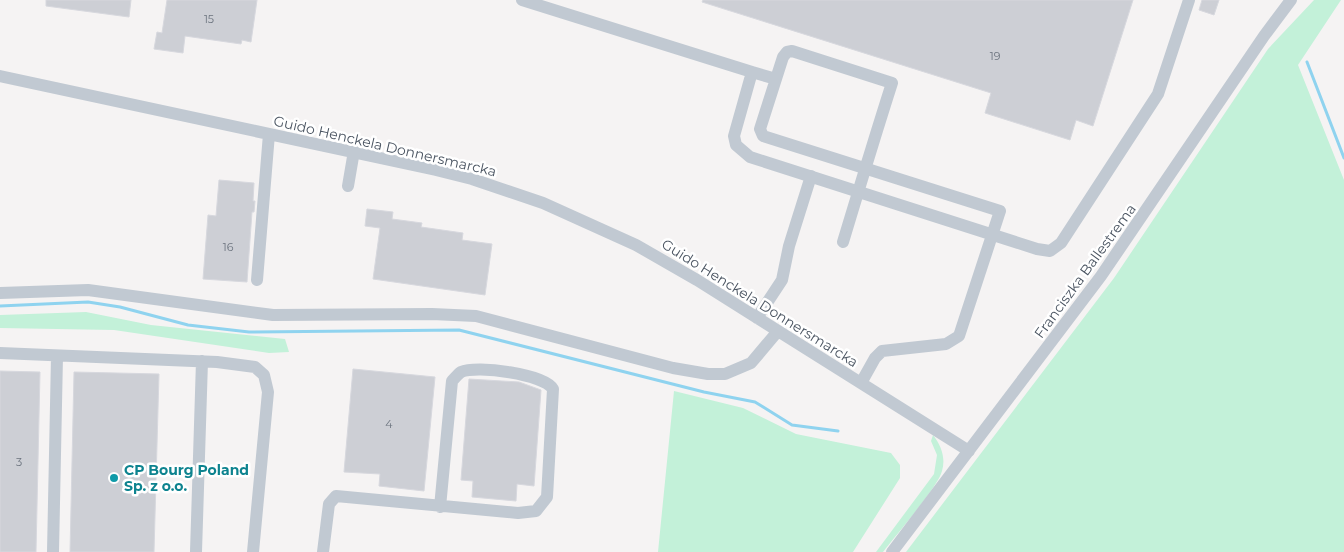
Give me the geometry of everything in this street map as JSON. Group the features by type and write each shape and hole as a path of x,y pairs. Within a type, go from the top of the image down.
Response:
{"street":[{"path":"522,0 776,79"},
{"path":"752,72 734,136 736,145 750,157 992,235 1037,249 1050,251 1061,244 1158,94 1189,0"},
{"name":"Franciszka Ballestrema","path":"892,552 1101,276 1264,36 1291,0"},
{"path":"843,242 865,168 892,83 792,51 787,52 783,57 760,129 763,136 865,168 1000,211 961,332 956,339 946,344 882,351 875,358 861,383"},
{"name":"Guido Henckela Donnersmarcka","path":"0,76 354,151 472,179 552,206 610,232 658,257 778,330 969,451"},
{"path":"258,280 270,134"},
{"path":"348,186 354,151"},
{"path":"758,318 782,280 789,246 812,176"},
{"path":"0,294 88,290 273,315 432,314 476,316 673,368 708,374 725,374 750,363 778,330"},
{"path":"0,353 202,361 255,367 264,375 268,392 253,552"},
{"path":"53,552 57,356"},
{"path":"196,552 202,361"},
{"path":"323,552 329,504 336,496 440,507 518,514 536,511 547,497 553,389 550,384 530,376 475,371 461,372 452,381 440,507"}],"green space":[{"path":"1314,0 1341,0 1298,65 1344,180 1344,552 906,552 1114,278 1268,49"},
{"path":"86,312 151,325 285,339 289,352 269,353 114,330 0,328 0,315"},
{"path":"674,391 743,408 796,434 891,453 900,465 900,478 853,552 658,552"},
{"path":"933,435 943,457 943,466 939,478 925,499 883,552 876,552 934,474 937,455 931,441"}],"building":[{"path":"46,0 131,0 129,17 46,6"},
{"path":"167,0 257,0 251,42 242,40 241,44 185,36 183,53 154,49 157,32 162,33"},
{"path":"703,0 1133,0 1093,126 1076,120 1070,140 985,113 991,93 702,2"},
{"path":"1202,0 1219,0 1214,15 1199,10"},
{"path":"219,180 254,183 253,201 255,201 254,212 252,212 247,282 203,279 208,215 216,216"},
{"path":"367,209 393,212 392,219 422,223 421,227 463,233 462,240 492,244 485,295 373,279 380,228 365,226"},
{"path":"353,369 435,377 424,491 379,486 380,474 344,472"},
{"path":"0,371 40,372 36,552 0,552"},
{"name":"CP Bourg Poland Sp. z o.o.","path":"74,372 159,374 154,552 70,552"},
{"path":"469,379 519,382 541,390 534,486 517,484 516,501 472,497 473,481 461,480"}],"waterway":[{"path":"1307,62 1344,158"},
{"path":"0,306 88,302 120,307 188,325 249,332 459,330 704,392 755,402 792,425 838,431"}],"place":[{"name":"CP Bourg Poland Sp. z o.o.","path":"114,478"}]}
